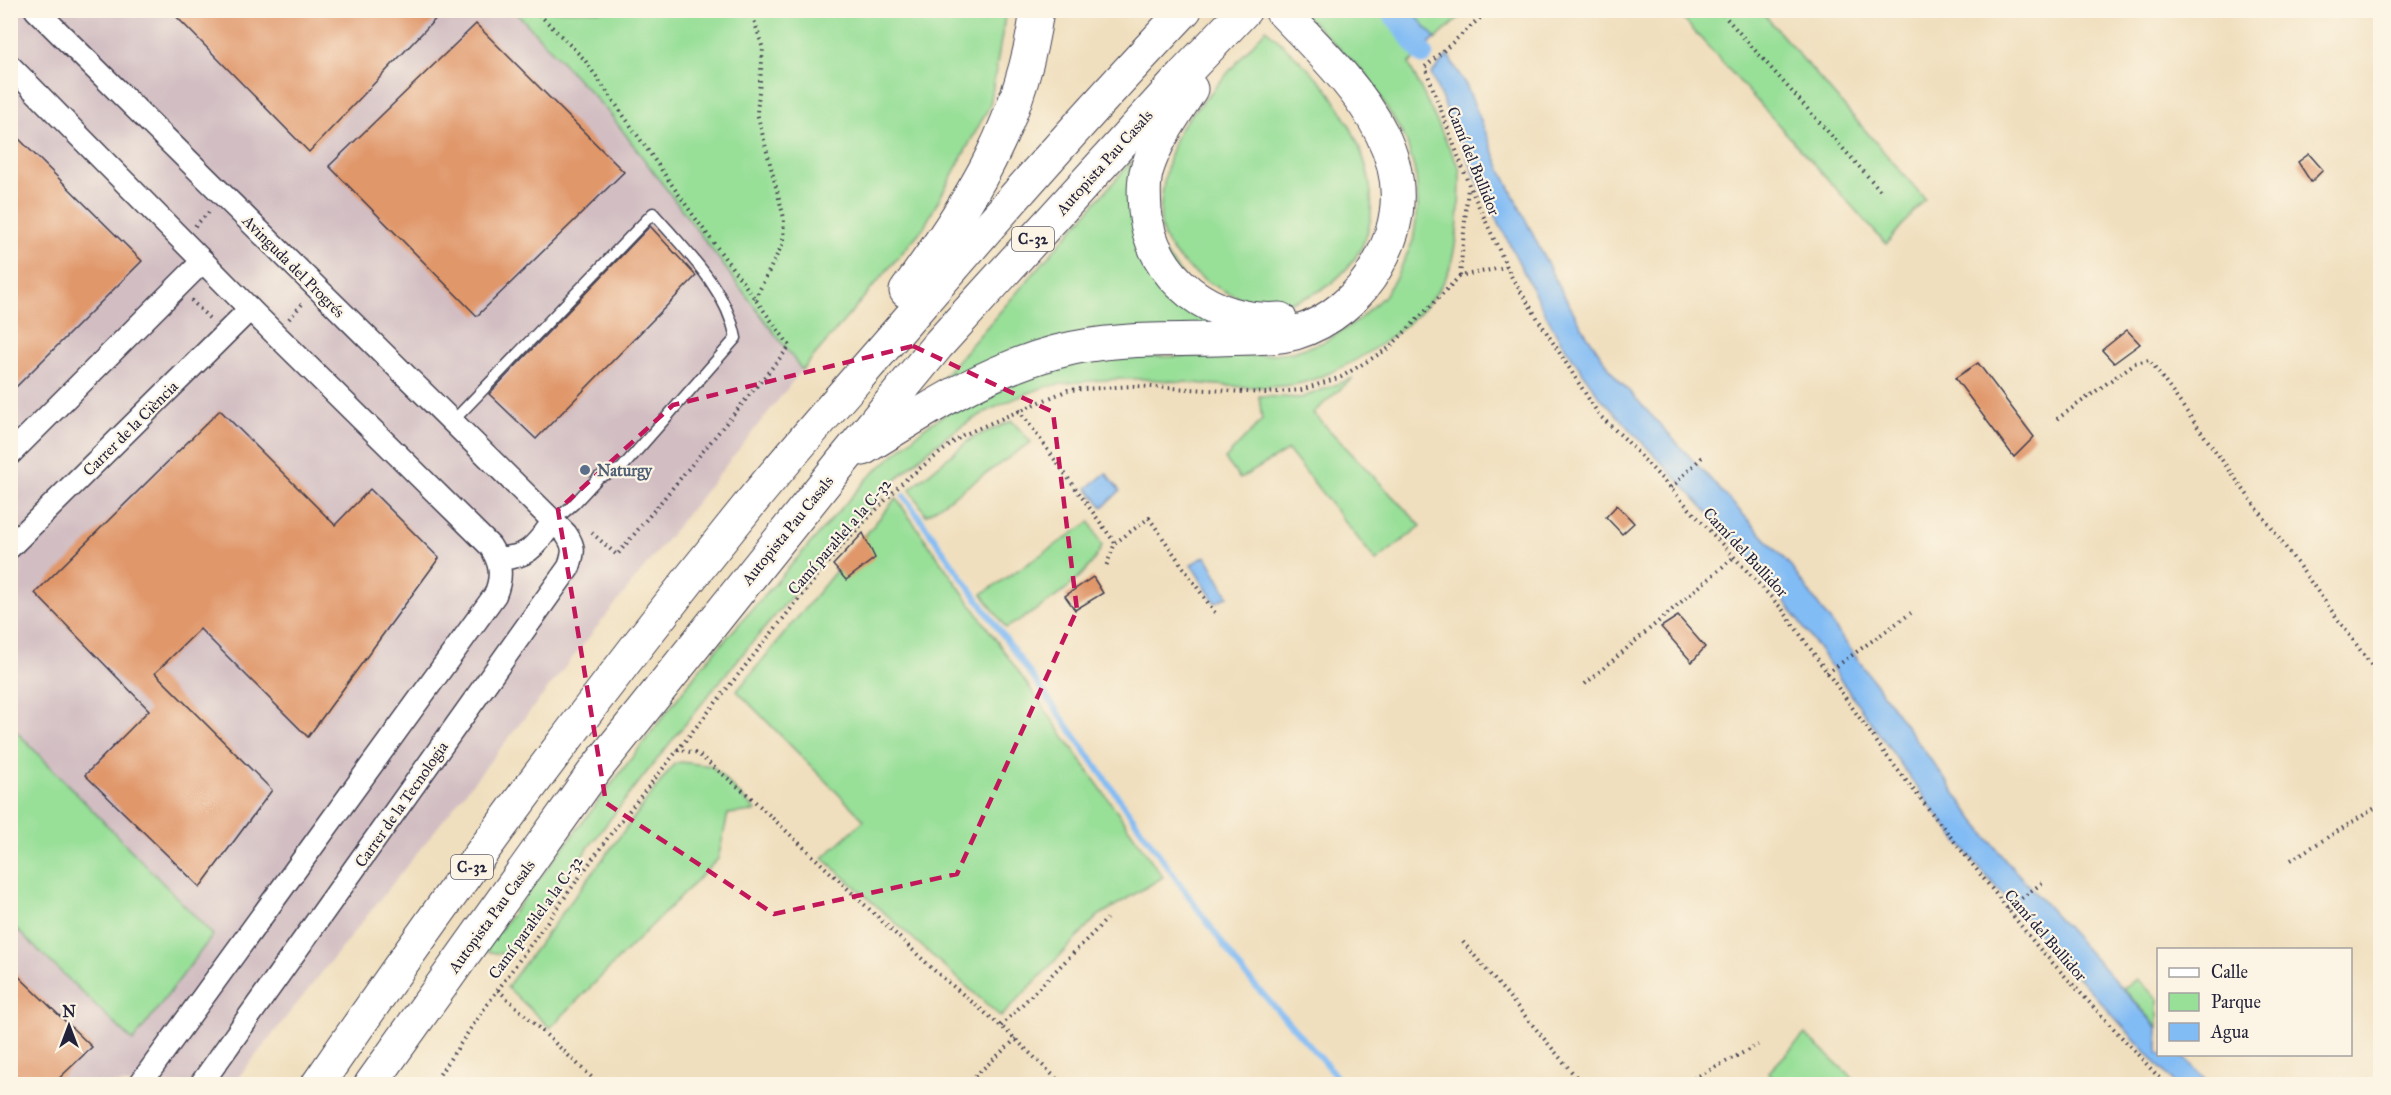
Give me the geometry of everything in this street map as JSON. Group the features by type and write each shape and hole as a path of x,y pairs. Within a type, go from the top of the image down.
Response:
{"highway":[{"path":"822,416 855,360 936,251 969,199 998,146 1022,86 1037,10"},
{"name":"C-32","path":"318,1084 396,970 556,753 739,517 822,416 905,323 994,217 1185,10"},
{"path":"1239,16 1169,123 1155,148 1146,171 1144,195 1146,219 1152,243 1177,282 1186,290 1214,308 1238,316 1265,320 1294,318 1358,292"},
{"name":"Autopista Pau Casals","path":"371,1084 596,769 841,463 937,346 1239,16"},
{"path":"841,463 960,390 1021,363 1058,351 1108,344 1243,338 1294,333 1327,319 1358,292 1386,251 1396,222 1398,192 1394,162 1383,134 1368,106 1351,84 1288,17"}],"street":[{"name":"Avinguda del Progrés","path":"36,10 553,522"},
{"path":"10,66 250,309 490,546 498,558 501,574 495,595 140,1084"},
{"path":"10,454 203,261"},
{"name":"Carrer de la Ciència","path":"10,547 250,309"},
{"path":"498,558 521,556 538,541 553,522"},
{"name":"Carrer de la Tecnologia","path":"201,1084 569,567 574,552 573,544 553,522"}],"lane":[{"path":"452,422 653,213 709,278 732,321 736,338 621,469 599,477 574,504 553,522"}],"path":[{"path":"535,10 585,59 693,215 790,346 617,555 592,533"},
{"path":"751,10 763,49 757,112 771,177 784,218 783,243 755,299"},
{"name":"Camí del Bullidor","path":"1489,10 1425,67 1469,185 1512,278 1599,415 1625,439 1782,609 1886,755 2037,946 2165,1084"},
{"path":"1719,10 1880,190"},
{"path":"1469,185 1460,276 1506,267"},
{"path":"182,239 224,196"},
{"name":"Camí paral·lel a la C-32","path":"434,1084 498,990 612,832 843,544 905,480 963,435 1068,390 1133,386 1265,393 1301,390 1341,377 1389,348 1460,276"},
{"path":"177,287 225,333"},
{"path":"275,334 317,288"},
{"path":"2057,418 2135,363 2149,360 2380,677"},
{"path":"1020,410 1115,543"},
{"path":"1671,488 1702,457"},
{"path":"1106,569 1115,543 1149,518 1215,613"},
{"path":"1585,684 1734,557"},
{"path":"1828,672 1911,613"},
{"path":"677,749 698,754 748,795 936,970 1016,1039 1062,1084"},
{"path":"2291,860 2380,805"},
{"path":"2008,908 2042,883"},
{"path":"1001,1026 1107,919"},
{"path":"1463,942 1582,1084"},
{"path":"498,990 599,1084"},
{"path":"966,1084 1016,1039"},
{"path":"1683,1084 1758,1045"},
{"path":"2213,1084 2218,1080"}],"highlighted area":[{"path":"913,346 1053,412 1077,610 957,874 774,914 606,803 558,510 673,405"}],"shaded area":[{"path":"10,11 515,11 610,114 802,370 233,1084 11,1084"}],"green space":[{"path":"515,11 1006,11 990,105 924,227 802,370 610,114"},
{"path":"1301,11 1405,11 1430,43 1409,64 1460,170 1460,181 1455,247 1449,270 1439,289 1423,309 1403,328 1354,361 1305,382 1266,387 1132,379 1063,384 1042,388 998,406 942,440 893,483 870,507 766,626 652,765 508,955 484,951 702,666 868,478 925,427 979,393 1088,357 1251,356 1293,352 1324,342 1355,323 1384,296 1397,276 1413,241 1418,208 1416,175 1406,140 1367,75"},
{"path":"1409,11 1466,11 1435,40"},
{"path":"1676,11 1761,11 1925,199 1886,244"},
{"path":"1266,29 1325,86 1340,109 1350,126 1365,163 1370,183 1371,202 1370,222 1365,240 1348,268 1331,283 1313,294 1280,304 1265,304 1248,300 1211,284 1179,259 1168,245 1162,231 1161,221 1165,179 1180,129"},
{"path":"1132,161 1128,206 1221,325 928,394"},
{"path":"1353,378 1313,413 1421,526 1376,561 1288,450 1240,479 1225,459 1262,420 1259,396 1301,398"},
{"path":"1012,421 1031,442 926,515 910,489 972,438"},
{"path":"896,498 1163,877 1098,916 1001,1017 823,858 864,820 737,691"},
{"path":"1090,522 1102,546 1095,559 1073,583 1006,628 982,594"},
{"path":"11,726 213,935 133,1041 11,924"},
{"path":"681,762 712,766 756,811 728,814 718,859 550,1028 507,987 674,764"},
{"path":"2137,979 2157,998 2157,1026 2123,988"},
{"path":"1805,1034 1859,1084 1779,1084 1768,1073"}],"water":[{"path":"1391,11 1412,11 1435,38 1418,55"},
{"path":"1448,55 1467,87 1502,172 1557,283 1585,332 1615,376 1788,563 1986,836 2157,1027 2157,1056 2183,1056 2209,1084 2175,1084 1981,870 1934,811 1783,599 1746,553 1599,396 1560,340 1541,306 1479,184 1431,74"},
{"path":"1106,473 1120,491 1103,507 1087,488"},
{"path":"1206,556 1228,596 1215,603 1191,564"}],"building":[{"path":"170,10 444,10 309,152"},
{"path":"476,24 624,172 477,316 329,166"},
{"path":"10,130 142,261 10,393"},
{"path":"2309,154 2323,170 2311,182 2298,162"},
{"path":"650,226 696,276 536,439 489,394"},
{"path":"2127,330 2140,344 2114,363 2102,350"},
{"path":"1978,363 2034,437 2014,457 1955,378"},
{"path":"220,410 335,525 370,489 439,558 308,737 200,629 155,673 272,790 200,887 85,775 149,710 35,593"},
{"path":"1617,505 1634,523 1622,534 1606,517"},
{"path":"863,533 875,558 846,580 833,565"},
{"path":"1093,577 1103,593 1075,610 1065,596"},
{"path":"1678,616 1705,647 1692,662 1661,627"},
{"path":"10,968 92,1047 53,1084 10,1084"}],"waterway":[{"path":"1393,10 1393,14 1423,54"},
{"path":"904,496 1242,971 1342,1084"}],"place":[{"name":"Naturgy","path":"585,470"}]}
